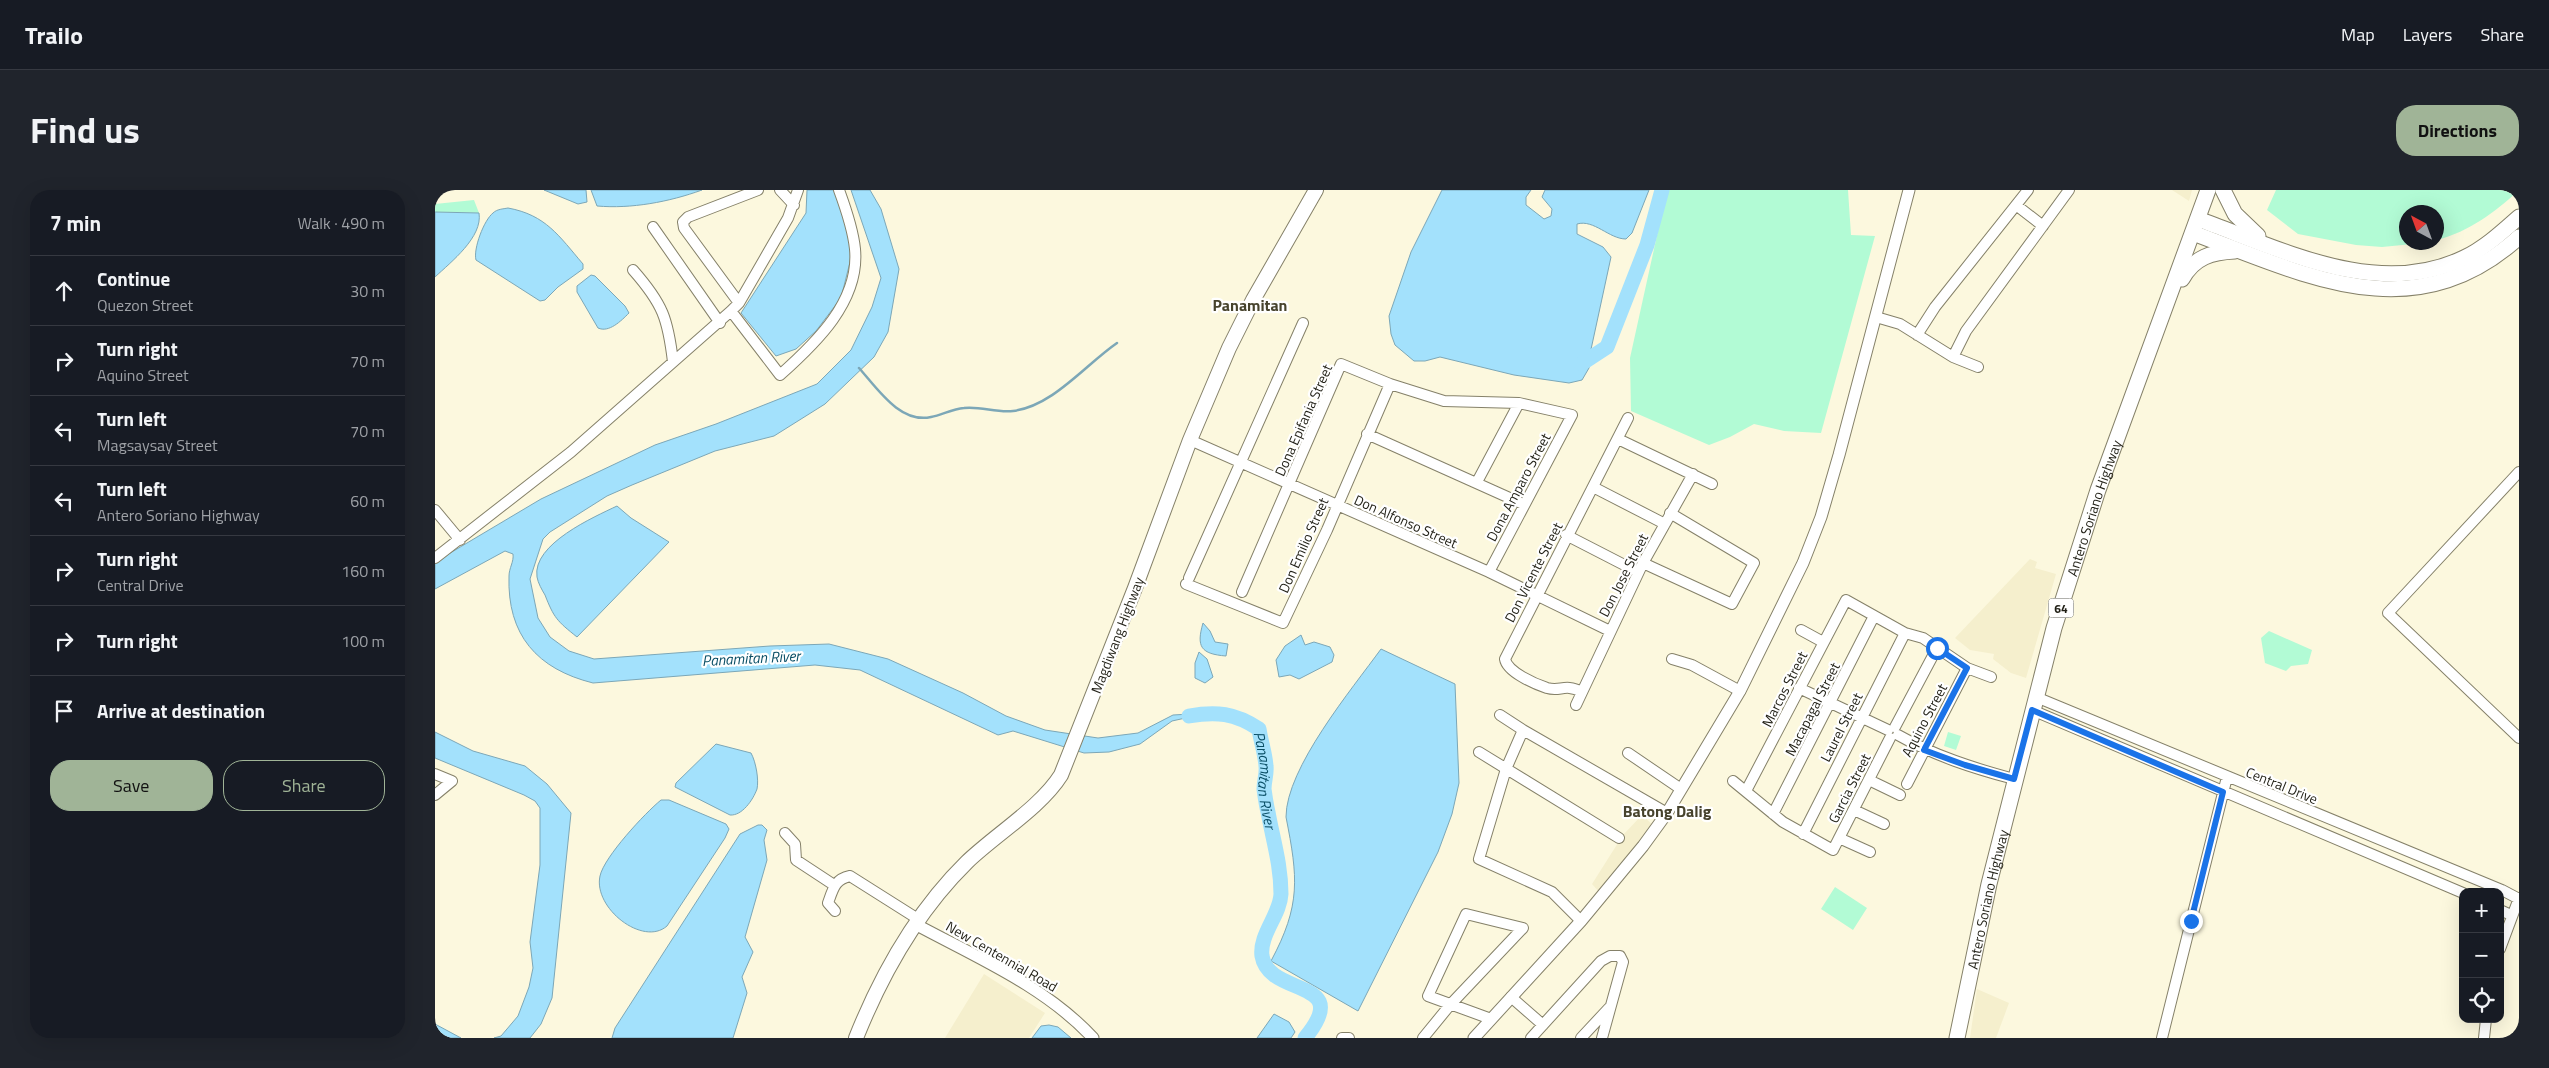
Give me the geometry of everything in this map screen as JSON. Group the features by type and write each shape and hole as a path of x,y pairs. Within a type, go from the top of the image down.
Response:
{"main road":[{"name":"Magdiwang Highway","path":"857,1038 883,978 916,922 941,888 967,862 1052,788 1071,753 1190,440 1245,316 1316,190"},
{"name":"Antero Soriano Highway","path":"1957,1038 1982,913 2014,779 2054,628 2093,505 2208,190"},
{"path":"2223,190 2228,203 2242,223 2272,246"},
{"path":"2198,219 2272,246 2344,269 2366,273 2400,274 2433,268 2464,258 2492,240 2519,217"},
{"path":"2193,233 2343,285 2381,290 2437,283 2471,272 2501,253 2519,237"},
{"path":"2167,304 2185,272 2201,258 2221,252 2242,251"}],"street":[{"path":"739,303 684,228 683,222 688,217 758,190"},
{"path":"780,190 794,205"},
{"path":"435,558 571,452 720,323 739,303 794,205 798,190"},
{"path":"731,311 780,375 804,354 845,301 855,272 855,250 852,231 839,190"},
{"path":"1474,1038 1581,921 1667,814 1740,691 1803,563 1821,517 1909,190"},
{"path":"1917,335 1935,307 2028,190"},
{"path":"1953,357 1966,331 2069,190"},
{"path":"2016,205 2043,226"},
{"path":"653,227 720,323"},
{"path":"633,270 661,305 667,322 673,362"},
{"path":"1876,317 1900,324 1953,357 1978,367"},
{"name":"Don Emilio Street","path":"1303,323 1187,582 1283,623 1390,384"},
{"name":"Dona Epifania Street","path":"1242,592 1341,364 1390,384 1444,400 1519,403 1572,415"},
{"path":"1477,482 1519,403"},
{"name":"Dona Amparo Street","path":"1489,572 1523,504 1572,415"},
{"name":"Don Vicente Street","path":"1582,692 1571,686 1549,689 1506,665 1505,659 1566,536 1628,418"},
{"path":"1367,434 1523,504"},
{"path":"1618,439 1712,484"},
{"name":"Don Alfonso Street","path":"1190,440 1489,572 1610,631"},
{"path":"2519,472 2388,613 2519,738"},
{"name":"Don Jose Street","path":"1576,705 1640,567 1693,474"},
{"path":"1593,487 1665,524"},
{"path":"435,510 460,540"},
{"path":"1566,536 1732,604 1754,563 1670,513"},
{"name":"Marcos Street","path":"1746,791 1846,600 1874,616"},
{"path":"1874,616 1905,633 1923,638 1967,668 1991,677"},
{"name":"Macapagal Street","path":"1773,814 1874,616"},
{"path":"1801,630 1823,642"},
{"name":"Laurel Street","path":"1803,834 1905,633"},
{"name":"Garcia Street","path":"1803,834 1833,850 1937,648"},
{"path":"1672,659 1692,665 1740,691"},
{"name":"Aquino Street","path":"1907,784 1967,668"},
{"path":"1799,688 1893,732 1924,750 1965,765 2014,779"},
{"name":"Central Drive","path":"2034,703 2227,777 2519,898"},
{"name":"Central Drive","path":"2034,703 2223,792 2459,891"},
{"path":"1500,715 1667,814"},
{"path":"1523,730 1506,769 1479,858 1552,892 1581,921"},
{"path":"1479,752 1619,838"},
{"path":"1628,753 1681,790"},
{"path":"435,774 452,781 435,795"},
{"path":"2162,1038 2227,777"},
{"path":"1869,780 1900,795"},
{"path":"1733,781 1773,814 1803,834"},
{"path":"1855,810 1884,824"},
{"path":"785,833 795,844 796,860 834,885"},
{"path":"1839,838 1870,852"},
{"path":"835,911 828,903 834,885 842,878 850,876 916,922"},
{"path":"2504,936 2519,898"},
{"path":"2504,912 2511,915"},
{"path":"1423,1038 1450,1005 1523,928 1522,926 1466,914 1427,996 1450,1005 1491,1019"},
{"name":"New Centennial Road","path":"916,922 1043,994 1074,1018 1093,1038"},
{"path":"1531,1038 1601,961 1610,956 1620,956 1623,962 1602,1038"},
{"path":"1511,997 1543,1025"},
{"path":"1581,1038 1610,1007"},
{"path":"2484,1038 2486,1023"},
{"path":"1341,1038 1349,1038"}],"shaded area":[{"path":"2172,190 2192,190 2189,201"},
{"path":"2030,559 2037,562 2035,568 2056,574 2026,678 2011,673 1993,659 1994,654 1970,650 1955,638"},
{"path":"1642,815 1654,826 1600,893 1592,884 1623,835"},
{"path":"984,974 1045,1013 1029,1038 945,1038"},
{"path":"1977,989 2009,1003 1996,1038 1970,1038"}],"green space":[{"path":"1667,190 1848,190 1851,235 1875,236 1821,433 1784,431 1754,424 1730,437 1709,445 1631,411 1630,358"},
{"path":"2276,190 2519,190 2481,220 2460,232 2444,238 2444,205 2399,205 2399,245 2382,247 2356,245 2298,234 2267,210"},
{"path":"474,200 479,213 435,212 435,204"},
{"path":"2269,631 2312,650 2308,664 2291,666 2286,671 2265,663 2261,638"},
{"path":"1948,732 1961,736 1956,750 1944,746"},
{"path":"1835,887 1867,908 1853,930 1821,909"}],"water":[{"path":"544,190 586,190 587,202 578,204"},
{"path":"591,190 702,190 650,204 610,207 597,206"},
{"path":"807,190 835,190 853,250 841,298 816,331 796,349 776,356 741,313 806,213"},
{"path":"851,190 870,190 881,209 899,269 888,332 874,357 825,404 774,436 715,451 632,485 607,496 550,532 543,539 530,579 538,618 550,637 569,651 594,659 770,646 829,644 888,659 963,693 1006,716 1045,730 1098,738 1138,733 1173,715 1208,713 1172,721 1140,744 1109,752 1084,753 1013,731 998,735 860,670 815,665 593,683 573,677 541,659 520,632 513,616 510,597 509,573 513,554 505,551 435,589 435,562 541,499 655,445 716,424 817,384 851,350 872,307 881,278"},
{"path":"1442,190 1531,190 1526,197 1526,205 1544,219 1551,216 1552,209 1542,197 1545,190 1649,190 1632,233 1626,239 1614,236 1589,224 1577,224 1577,234 1603,247 1611,257 1590,354 1589,368 1582,380 1569,383 1514,375 1440,357 1425,361 1414,361 1395,345 1391,334 1389,316 1411,252"},
{"path":"508,208 521,211 542,221 559,236 583,264 583,269 558,287 545,300 540,301 476,260 476,249 486,222 495,212"},
{"path":"435,212 479,213 479,222 471,240 435,277"},
{"path":"591,275 595,276 625,306 629,313 611,328 598,328 577,292 577,286"},
{"path":"617,506 631,518 669,542 577,637 560,623 551,609 537,577 538,565 544,554 567,533"},
{"path":"1203,623 1210,631 1215,642 1228,644 1226,656 1211,653 1202,648 1200,638"},
{"path":"1301,635 1305,645 1314,642 1330,647 1334,655 1332,662 1299,679 1290,675 1279,677 1276,660 1285,646"},
{"path":"1381,649 1455,684 1459,783 1452,814 1438,852 1358,1011 1271,961 1288,923 1294,891 1293,857 1286,817 1289,797 1308,753 1338,707"},
{"path":"1199,652 1207,659 1213,677 1205,683 1195,678 1195,663"},
{"path":"435,732 473,751 525,766 547,784 571,813 552,998 541,1024 530,1038 494,1038 501,1036 518,1016 529,987 533,968 530,942 540,865 540,808 535,801 524,795 435,758"},
{"path":"716,744 751,753 756,766 757,789 747,806 734,815 730,815 675,787 676,783"},
{"path":"661,800 669,800 726,824 729,829 667,926 657,931 645,932 633,928 622,921 612,911 604,900 600,888 600,876 617,847"},
{"path":"758,825 762,825 767,830 764,840 767,860 745,937 753,952 742,977 747,993 733,1038 612,1038 615,1028 740,834"},
{"path":"1274,1014 1289,1022 1295,1032 1291,1038 1257,1038"},
{"path":"435,1024 461,1038 435,1038"},
{"path":"1041,1026 1058,1027 1071,1038 1032,1038"}],"waterway":[{"path":"1581,364 1607,347 1647,245 1662,190"},
{"path":"859,368 890,403 909,415 920,418 931,417 964,408 1013,411 1028,408 1055,393 1117,343"},
{"name":"Panamitan River","path":"1189,716 1225,715 1242,720 1259,729 1266,766 1264,789 1281,883 1280,902 1266,933 1262,956 1268,969 1279,978 1315,996 1320,1005 1318,1019 1305,1038"}],"district":[{"name":"Panamitan","path":"1250,305"},
{"name":"Batong Dalig","path":"1667,811"}],"route":[{"path":"1937,648 1967,668 1924,750 1965,765 2014,779 2032,710 2223,792 2191,921"}]}
